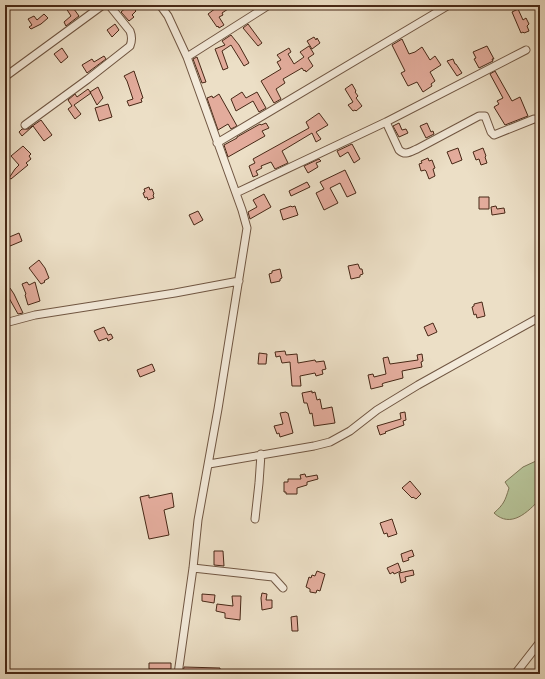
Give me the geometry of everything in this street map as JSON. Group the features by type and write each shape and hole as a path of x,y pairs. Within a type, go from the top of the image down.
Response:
{"street":[{"path":"6,76 103,5"},
{"path":"25,125 130,46 132,41 130,31 108,5"},
{"path":"160,5 168,16 187,57 246,220 247,228 209,464 198,520 193,568 178,674"},
{"path":"187,57 268,5"},
{"path":"217,143 449,5"},
{"path":"236,193 386,122 526,50"},
{"path":"386,122 399,150 406,154 479,116 485,116 491,132 494,135 534,119"},
{"path":"5,323 35,315 175,293 239,281"},
{"path":"209,464 330,442 350,431 377,410 418,385 540,317"},
{"path":"255,519 259,483 260,454"},
{"path":"193,568 272,577 283,588"},
{"path":"515,674 540,642"}],"green space":[{"path":"540,457 540,499 519,517 513,519 500,518 494,513 504,502 509,488 505,482 523,467 536,461"}],"building":[{"path":"64,5 71,5 79,16 66,26 64,22 71,16"},
{"path":"131,5 136,11 132,15 134,17 129,21 121,12"},
{"path":"225,5 234,5 222,13 223,15 219,17 224,25 219,28 208,14 216,8 219,9"},
{"path":"518,9 523,20 526,18 529,24 527,26 529,31 524,33 521,33 512,12"},
{"path":"44,14 48,18 41,24 31,29 29,27 32,25 28,19 34,16 37,20"},
{"path":"115,24 119,30 112,37 107,30"},
{"path":"248,24 262,43 258,46 243,28"},
{"path":"231,35 239,45 249,63 244,66 231,45 222,51 228,68 223,70 215,49 225,45 222,41"},
{"path":"314,37 316,40 317,38 320,43 312,49 307,41"},
{"path":"402,39 409,54 422,47 430,60 435,56 441,65 430,72 435,81 431,84 432,86 423,92 417,82 408,86 401,73 405,71 392,45"},
{"path":"309,46 314,54 308,58 313,66 306,72 302,68 283,79 285,83 276,89 281,99 274,103 261,81 281,69 277,62 281,60 277,55 289,48 291,52 288,54 294,64 304,57 300,52"},
{"path":"487,46 494,59 492,59 493,61 479,68 474,59 476,58 473,52"},
{"path":"62,48 68,57 61,63 54,54"},
{"path":"104,56 106,59 87,73 82,65 92,59 94,62"},
{"path":"197,57 206,82 202,83 193,59"},
{"path":"453,59 462,73 457,76 447,61"},
{"path":"134,71 143,98 141,99 142,102 129,106 127,101 133,99 124,76"},
{"path":"495,71 512,101 520,97 528,116 505,125 494,107 499,104 497,101 503,98 490,74"},
{"path":"352,84 358,96 356,98 362,106 356,111 353,111 348,105 353,102 345,89"},
{"path":"98,87 103,98 97,105 90,92"},
{"path":"88,89 91,93 74,105 81,114 75,119 68,109 72,106 68,100 75,94 77,97"},
{"path":"242,92 246,98 257,92 266,108 259,112 253,101 236,111 231,99"},
{"path":"219,94 237,126 231,129 228,124 218,130 207,98 212,96 213,98"},
{"path":"108,104 112,117 99,121 95,108"},
{"path":"319,113 328,125 316,132 321,139 316,142 312,133 282,151 288,163 275,169 271,162 261,166 262,168 256,171 258,175 253,177 249,166 255,163 253,159 309,128 306,122"},
{"path":"41,120 52,135 44,141 33,126 22,136 19,132 22,129 28,129"},
{"path":"266,123 269,128 262,131 265,136 228,157 224,145 260,124"},
{"path":"399,123 402,130 406,129 408,133 399,137 393,126"},
{"path":"427,123 431,132 433,131 434,134 426,138 420,126"},
{"path":"352,144 360,159 354,163 348,152 340,157 337,151"},
{"path":"23,146 31,154 29,156 31,159 26,163 28,165 11,179 9,178 19,165 11,156"},
{"path":"458,148 462,160 452,164 447,152"},
{"path":"483,148 487,163 481,165 479,159 476,160 473,152"},
{"path":"428,158 429,161 432,160 435,168 433,169 435,176 429,179 425,170 421,171 419,164 422,163 421,161"},
{"path":"319,159 321,161 316,163 318,167 308,173 304,166"},
{"path":"345,170 356,193 347,197 340,183 330,188 338,203 324,210 316,193 324,189 320,182"},
{"path":"307,182 310,187 291,196 289,191"},
{"path":"149,187 150,190 152,189 154,198 148,200 147,197 145,198 143,193 145,192 144,189"},
{"path":"264,194 271,207 250,219 248,212 257,207 253,200"},
{"path":"479,197 489,197 489,209 479,209"},
{"path":"295,206 298,215 283,220 280,210"},
{"path":"496,206 497,209 504,208 505,213 492,215 491,207"},
{"path":"198,211 203,220 194,225 189,215"},
{"path":"19,233 22,241 10,246 7,238"},
{"path":"39,260 45,268 49,278 41,284 29,268"},
{"path":"358,264 360,269 362,269 363,274 360,275 360,277 351,279 348,266"},
{"path":"280,269 282,278 280,281 271,283 269,274 272,273 272,271"},
{"path":"27,282 29,285 35,282 40,301 28,305 22,284"},
{"path":"10,288 23,313 18,314 9,298 5,295 5,292"},
{"path":"482,302 485,316 477,318 476,314 474,315 472,307 474,304"},
{"path":"433,323 437,332 428,336 424,327"},
{"path":"104,327 108,335 111,334 113,338 108,341 107,338 99,341 94,331"},
{"path":"285,351 286,355 297,354 298,363 315,360 316,362 324,361 326,369 322,370 323,374 316,376 315,373 300,376 301,386 292,386 290,362 282,363 280,356 276,357 275,352"},
{"path":"259,353 267,354 266,364 258,364"},
{"path":"422,354 422,367 402,371 403,378 384,383 382,384 383,386 371,389 368,375 373,374 374,377 386,374 383,358 388,357 390,364 418,360 417,355"},
{"path":"152,364 155,371 140,377 137,370"},
{"path":"312,391 312,393 315,392 317,400 320,399 322,409 332,407 335,423 314,426 312,413 310,414 307,403 304,403 302,393"},
{"path":"405,412 406,420 403,421 404,425 380,435 377,426 401,419 400,413"},
{"path":"280,413 288,413 293,433 280,437 274,426 283,424"},
{"path":"305,474 306,477 317,475 318,479 307,482 307,485 297,488 297,494 286,494 286,492 284,492 284,482 288,482 288,479 301,479 300,475"},
{"path":"410,481 421,494 416,499 413,497 412,498 402,488"},
{"path":"172,493 174,507 164,510 169,535 149,539 140,497 149,495 149,498"},
{"path":"392,519 397,534 388,537 387,533 384,534 380,523"},
{"path":"412,550 414,556 403,562 401,554"},
{"path":"214,551 223,551 224,566 214,565"},
{"path":"398,563 401,571 390,574 387,568"},
{"path":"413,570 414,575 405,577 406,581 401,583 399,573"},
{"path":"317,571 325,574 320,591 317,590 316,593 310,592 310,589 306,587 309,577 311,578 312,575 315,576"},
{"path":"262,593 267,594 266,600 272,600 272,608 262,610"},
{"path":"202,594 215,595 214,603 202,601"},
{"path":"232,596 241,596 240,620 225,618 225,613 216,611 217,604 233,606"},
{"path":"297,616 298,631 292,631 291,617"},
{"path":"149,663 171,663 171,669 149,669"},
{"path":"184,667 220,668 220,674 183,672"}]}
